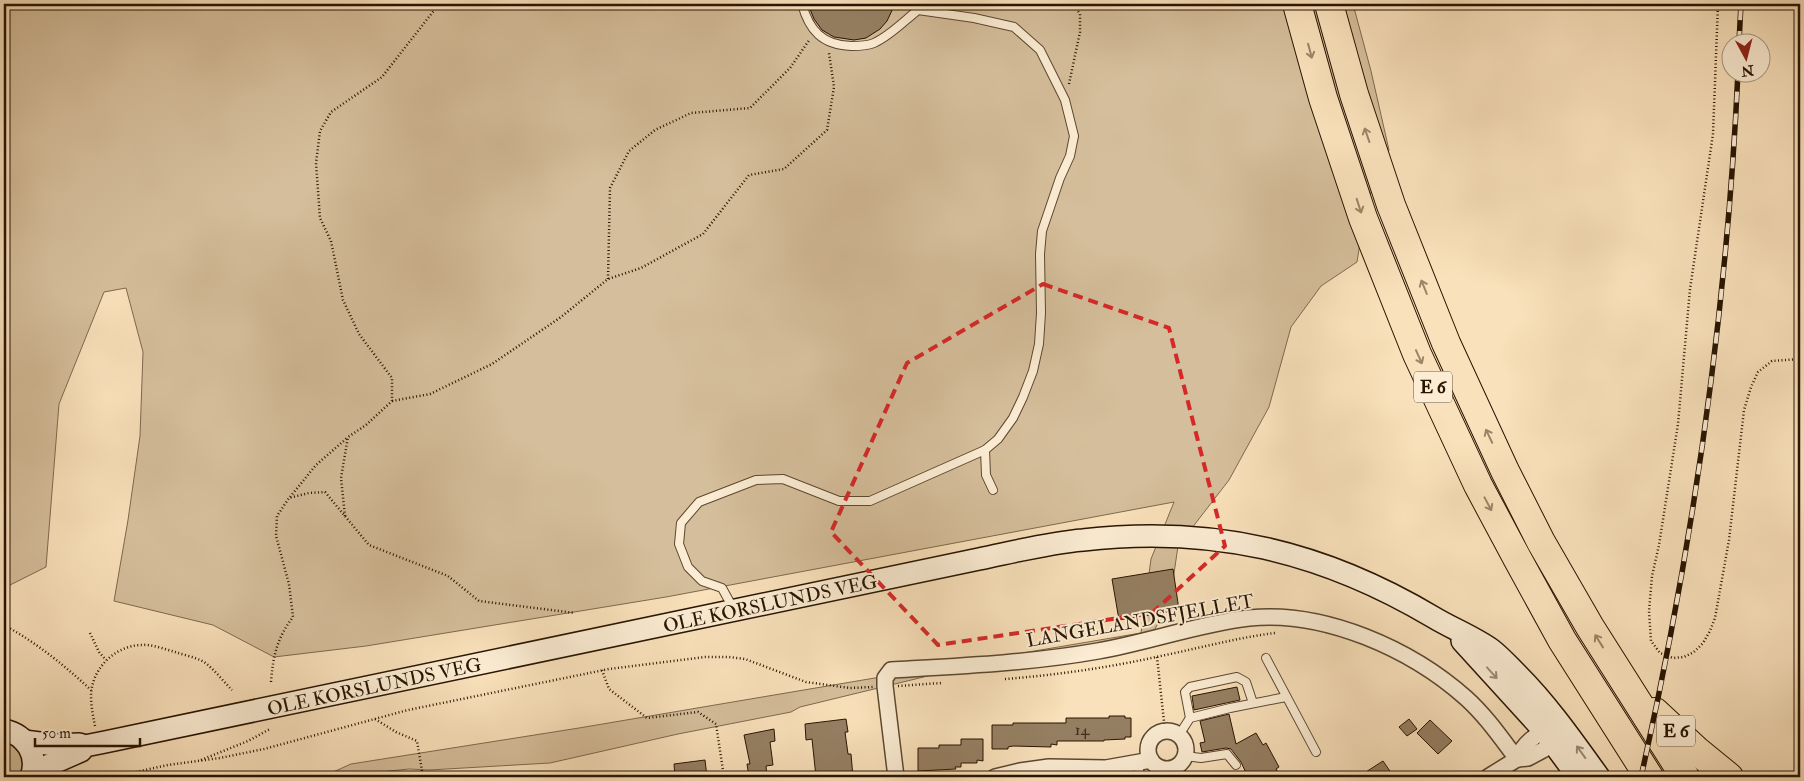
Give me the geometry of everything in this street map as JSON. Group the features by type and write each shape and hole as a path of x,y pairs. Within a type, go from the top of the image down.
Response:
{"highway":[{"name":"E 6","path":"1297,4 1323,98 1363,218 1417,354 1478,485 1517,558 1562,640 1649,777"},
{"name":"E 6","path":"1329,4 1354,94 1388,196 1446,343 1505,471 1541,542 1590,627 1685,777"},
{"name":"E 6","path":"1624,682 1696,750 1729,777"},
{"name":"E 6","path":"1628,744 1642,777"}],"street":[{"name":"OLE KORSLUNDS VEG","path":"10,731 55,745 78,744 85,746 1046,546 1082,540 1156,536 1224,540 1296,555 1378,587 1446,625 1553,734"},
{"name":"LANGELANDSFJELLET","path":"885,686 885,678 891,670 1032,660 1097,652 1225,622 1251,618 1286,618 1331,625 1373,640 1413,660 1443,679 1466,698 1488,720 1517,759"},
{"path":"885,686 896,777"},
{"path":"10,731 33,756 32,775"},
{"path":"996,777 1037,773 1049,767 1143,767 1161,768 1168,773 1185,756 1185,744 1172,733 1154,736 1150,742 1143,767"},
{"path":"1488,777 1517,759 1528,758 1553,734"},
{"path":"1553,734 1578,777"},
{"path":"1553,734 1599,777"},
{"name":"OLE KORSLUNDS VEG","path":"32,775 81,751 85,746"}],"lane":[{"path":"734,610 722,588 702,581 688,567 680,544 681,523 699,502 756,480 783,479 839,501 870,502 985,450 998,439 1013,418 1033,371 1041,314 1040,254 1042,231 1060,178 1070,156 1074,136 1066,100 1040,50 1014,27 916,7 874,43 840,46 828,42 815,32 806,18 802,4"},
{"path":"985,450 986,475 993,490"},
{"path":"1266,658 1316,752"},
{"path":"1190,718 1185,692 1190,687 1237,677 1246,682 1253,703"},
{"path":"1172,733 1190,718 1286,697"},
{"path":"1185,756 1201,758 1227,754 1236,765"}],"path":[{"path":"392,402 392,378 359,334 343,300 331,241 320,218 316,163 320,131 331,112 382,77 439,4"},
{"path":"1066,100 1080,32 1080,14 1073,4"},
{"path":"1718,4 1715,110 1712,144 1690,289 1678,424 1659,545 1652,576 1649,611 1651,641 1660,653 1673,658 1684,657 1694,652 1703,643 1710,631 1729,540 1744,410 1751,387 1758,372 1772,361 1800,359"},
{"path":"608,279 610,188 629,151 655,130 691,113 750,108 790,68 815,32"},
{"path":"270,682 273,657 283,630 293,617 289,584 276,536 278,516 289,498 316,465 392,402 430,394 492,364 562,317 608,279 641,268 703,234 749,175 784,169 828,130 834,87 828,42"},
{"path":"345,516 341,478 348,437"},
{"path":"289,498 309,493 325,492 369,545 448,576 479,601 575,613"},
{"path":"4,625 30,639 64,665 91,690"},
{"path":"90,633 99,652 106,660"},
{"path":"95,727 91,690 96,674 106,660 118,651 131,646 148,645 162,648 204,662 232,690"},
{"path":"112,777 168,765 264,749 408,710 602,670 705,657 745,659 794,678 824,685 850,688 885,686"},
{"path":"1157,657 1172,733"},
{"path":"602,670 609,689 647,718 698,712 716,724 724,777"},
{"path":"375,719 396,732 417,741 423,777"},
{"path":"200,761 248,741 270,729"}],"highlighted area":[{"path":"1043,284 1169,328 1225,546 1152,613 938,645 831,532 907,363"}],"shaded area":[{"path":"4,4 1353,4 1389,150 1366,204 1357,262 1321,286 1291,327 1269,407 1229,480 1178,546 1170,601 1148,642 973,665 800,707 791,712 678,734 550,763 429,770 409,769 350,775 350,777 322,777 351,764 579,728 1141,633 1151,559 1174,502 666,597 366,646 274,657 213,625 114,601 140,436 143,352 126,288 104,292 59,404 46,567 4,588"},
{"path":"4,741 14,747 21,755 22,765 19,777 4,777"}],"building":[{"path":"808,4 895,4 887,21 880,29 866,38 854,40 834,37 822,30 814,19"},
{"path":"1173,569 1179,610 1119,620 1112,579"},
{"path":"1237,687 1240,700 1194,710 1192,696"},
{"path":"1229,714 1236,744 1256,733 1263,745 1266,743 1279,767 1276,769 1281,777 1254,777 1252,772 1247,775 1241,762 1231,749 1226,748 1202,752 1200,743 1205,742 1200,721"},
{"path":"1109,716 1131,718 1131,737 1104,741 1057,741 1057,745 1051,744 1051,747 1013,746 1008,747 1008,749 992,749 992,725 1066,723 1066,718 1109,718"},
{"path":"846,719 848,732 845,732 848,754 851,754 853,777 816,777 812,739 806,740 805,724"},
{"path":"1409,719 1417,729 1407,736 1399,727"},
{"path":"1430,720 1452,741 1438,754 1417,733"},
{"path":"774,729 775,741 770,742 773,765 766,766 767,777 749,777 747,764 750,764 744,735"},
{"path":"961,739 983,739 983,761 977,760 977,763 961,763 961,767 955,767 956,769 918,771 918,748 939,748 939,745 961,745"},
{"path":"705,760 707,777 675,777 674,764"},
{"path":"1383,761 1394,777 1358,777"}],"railway":[{"path":"1740,32 1741,4"},
{"path":"1641,777 1677,603 1705,427 1726,250 1737,82"}]}
